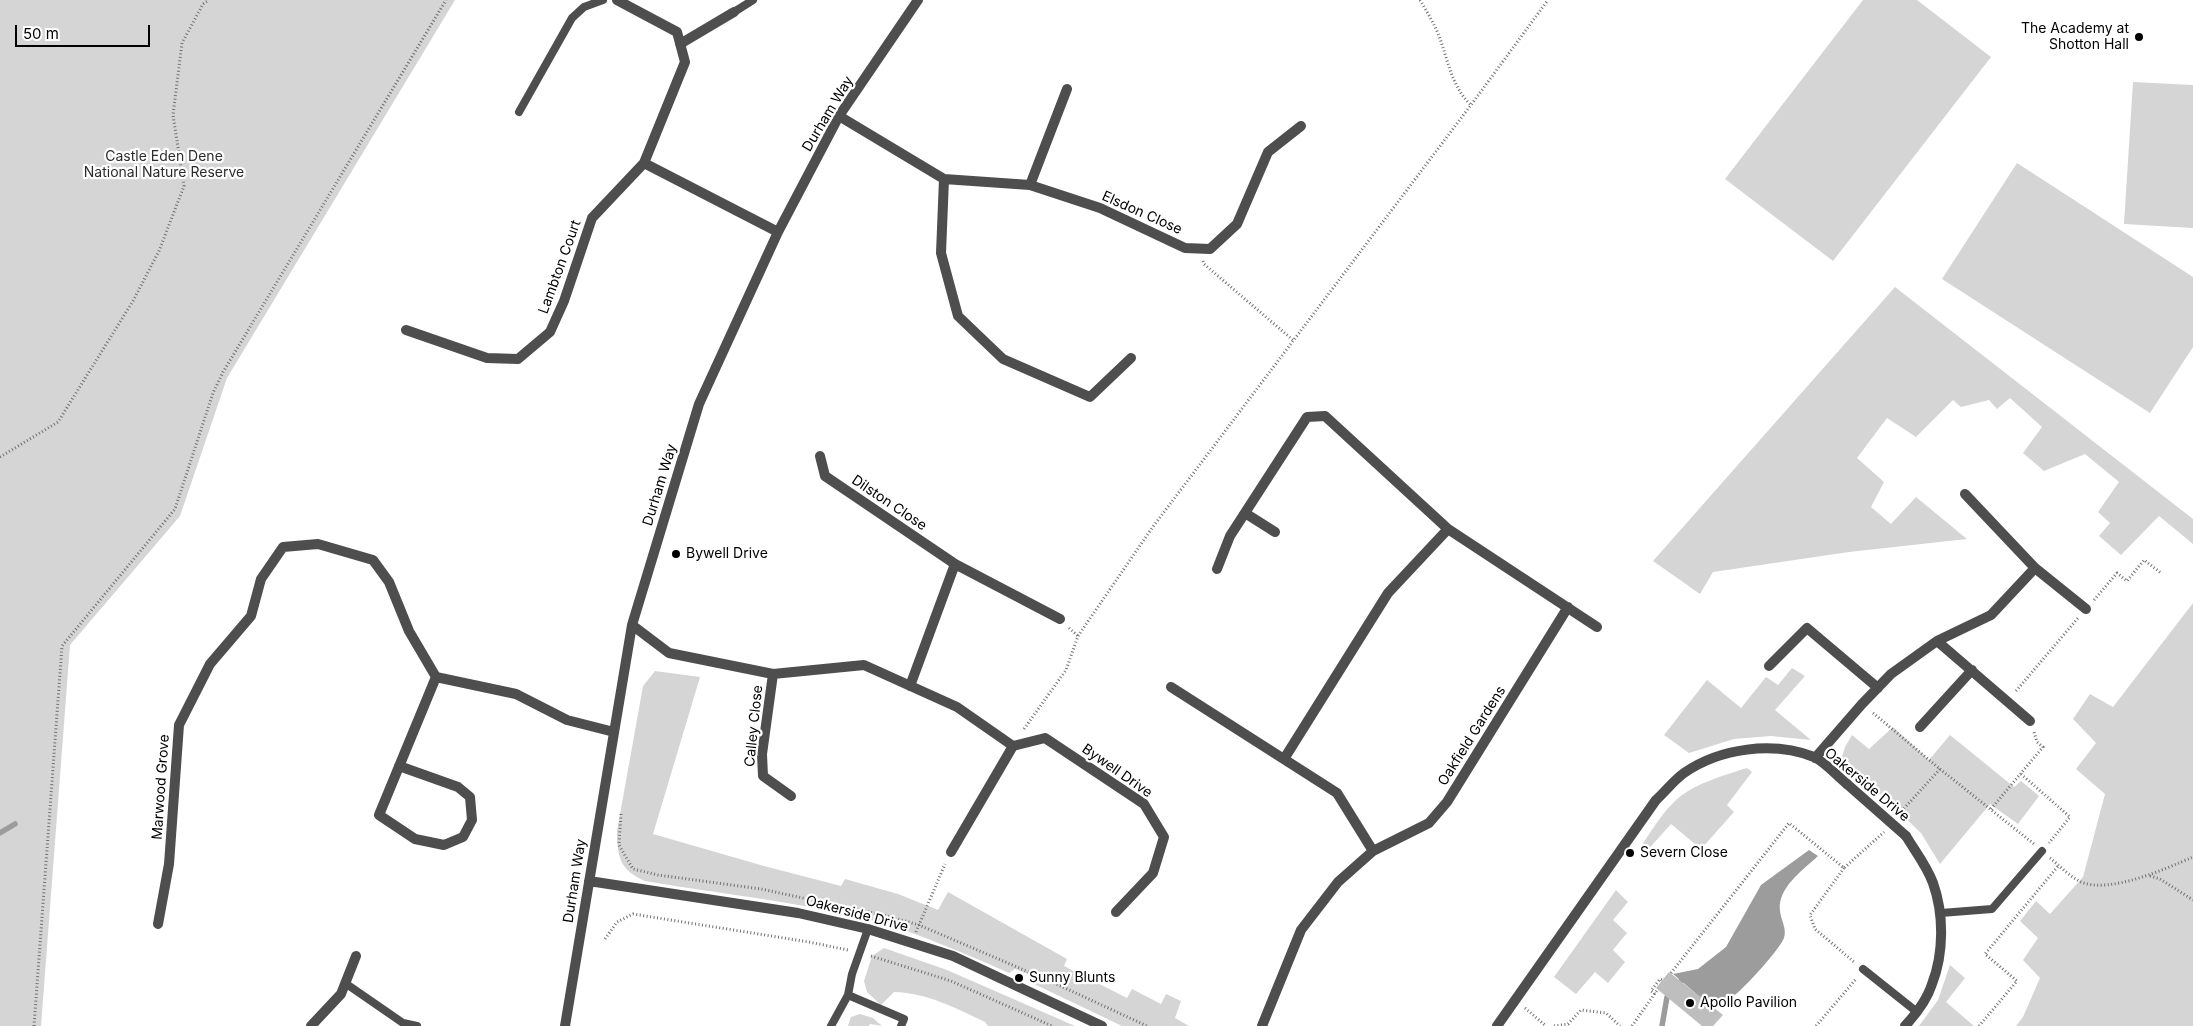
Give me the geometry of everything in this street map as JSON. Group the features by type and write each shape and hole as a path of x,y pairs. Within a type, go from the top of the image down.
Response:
{"street":[{"path":"618,0 677,32 680,44 734,12"},
{"name":"Durham Way","path":"565,1026 632,625 699,404 778,232 839,116 918,0"},
{"name":"Lambton Court","path":"406,330 487,358 518,359 550,332 564,301 592,218 644,162 685,62 680,44"},
{"path":"1030,186 1067,88"},
{"name":"Elsdon Close","path":"839,116 944,179 1030,186 1100,208 1185,248 1198,248"},
{"path":"1198,248 1210,249 1237,224 1268,152 1300,126"},
{"path":"644,162 778,232"},
{"path":"944,179 941,253 958,316 1003,359 1090,397 1131,358"},
{"path":"1217,570 1230,536 1307,417 1325,416 1448,529 1598,627"},
{"name":"Dilston Close","path":"820,456 825,476 955,564 1060,619"},
{"path":"1965,494 2035,568 2086,609"},
{"path":"1245,513 1275,532"},
{"path":"1284,759 1388,593 1448,529"},
{"name":"Marwood Grove","path":"158,924 169,864 179,725 210,664 251,616 261,579 284,546 318,544 373,560 389,582 409,631 436,677"},
{"path":"910,686 955,564"},
{"path":"1815,758 1891,674 1937,640 1991,615 2035,568"},
{"name":"Oakfield Gardens","path":"1262,1026 1301,930 1338,882 1373,851 1429,823 1447,802 1568,608"},
{"path":"632,625 669,654 773,674 864,665 957,707 1013,746 951,852"},
{"path":"1769,666 1807,628 1878,688"},
{"path":"1937,640 2030,721"},
{"path":"1920,727 1972,670"},
{"name":"Calley Close","path":"773,674 762,754 762,776 791,796"},
{"path":"399,766 458,787 470,797 472,820 463,837 444,845 415,838 379,815 399,766 436,677 516,694 567,720 614,732"},
{"path":"1171,688 1337,793 1373,851"},
{"name":"Bywell Drive","path":"1013,746 1046,738 1144,804 1164,838 1153,873 1116,912"},
{"name":"Oakerside Drive","path":"1496,1026 1656,800 1684,773 1711,760 1755,747 1784,749 1815,758 1906,836 1932,881 1941,913 1940,953 1932,985 1917,1012 1905,1026"},
{"name":"Oakerside Drive","path":"589,881 798,913 868,929 953,956 1102,1026"},
{"path":"311,1026 341,994 356,956"}],"lane":[{"path":"519,112 572,18 584,8 603,0"},
{"path":"734,12 754,0"},
{"path":"1941,913 1992,909 2042,851"},
{"path":"831,1026 848,995 852,974 868,929"},
{"path":"1863,970 1917,1012"},
{"path":"345,983 403,1023 417,1026"},
{"path":"848,995 904,1019 901,1026"}],"path":[{"path":"0,457 58,422 133,301 159,251 184,186 173,115 182,44 204,4 209,0"},
{"path":"34,1026 62,646 174,509 213,393 222,372 446,0"},
{"path":"1420,0 1437,31 1454,82 1461,95 1471,105"},
{"path":"1013,746 1066,670 1078,636 1152,528 1548,0"},
{"path":"1198,248 1204,264 1294,341"},
{"path":"1862,704 2079,881 2094,886 2150,876 2193,857"},
{"path":"1991,809 2043,747 2037,742 2030,721"},
{"path":"1896,817 1940,769"},
{"path":"2021,774 2070,817 2042,851"},
{"path":"1671,973 1790,823 1844,868"},
{"path":"1816,1026 1863,970 1814,929 1810,915 1844,868 1886,830"},
{"path":"912,943 951,852"},
{"path":"1978,1026 2016,981 1985,954 2059,865"},
{"path":"2150,876 2160,879 2193,900"},
{"path":"606,939 617,922 633,914 810,942 851,951"},
{"path":"866,954 951,981 1052,1026"},
{"path":"1655,994 1651,991 1660,979 1662,980"},
{"path":"1632,1026 1658,990"},
{"path":"1516,1000 1546,1026"},
{"path":"1554,1026 1568,1024 1581,1010 1606,1013 1620,1026"}],"green space":[{"name":"Castle Eden Dene National Nature Reserve","path":"0,0 455,0 227,378 180,516 70,645 41,1026 0,1026"},
{"path":"1863,0 1917,0 1991,57 1833,261 1725,179"},
{"path":"2133,82 2193,85 2193,228 2124,224"},
{"path":"2017,163 2193,277 2193,347 2150,413 1942,279"},
{"path":"1895,287 2193,519 2193,544 2159,516 2121,555 2099,536 2110,523 2098,512 2119,482 2085,454 2044,471 2023,453 2042,427 2010,398 1997,409 1989,400 1961,407 1953,400 1916,437 1887,418 1857,458 1884,482 1871,507 1891,524 1916,497 1967,539 1849,552 1713,572 1700,594 1653,561"},
{"path":"2193,603 2193,1026 2016,1026 2023,1017 2040,978 2023,960 2038,938 2020,921 2036,901 2050,914 2083,877 2105,794 2076,769 2096,743 2073,719 2090,694 2113,707"},
{"path":"1792,668 1805,676 1775,710 1811,740 1771,736 1734,739 1689,753 1664,735 1707,680 1741,708 1766,677 1778,685"},
{"path":"655,671 700,677 653,834 841,886 845,879 898,894 938,910 948,892 1067,959 1064,966 1127,998 1132,989 1161,1004 1166,994 1181,1001 1175,1018 1189,1026 1122,1026 1030,982 1030,975 1015,969 1009,973 932,940 856,916 645,881 637,877 622,862 619,855 617,831 643,686"},
{"path":"1893,727 1929,760 1950,735 2014,787 2021,781 2039,796 2018,824 1990,804 1940,864 1921,833 1853,768 1841,760 1845,747 1852,735 1869,749"},
{"path":"1747,768 1752,772 1727,805 1734,812 1701,849 1671,824 1644,854 1639,849 1664,813 1689,790 1708,781"},
{"path":"1616,890 1628,902 1613,920 1627,933 1613,950 1625,962 1608,983 1595,972 1576,994 1554,977"},
{"path":"884,948 947,970 1075,1026 988,1026 985,1022 941,1002 906,993 894,992 881,1005 867,992 864,981 872,956"},
{"path":"1950,965 1965,978 1946,1002 1974,1026 1919,1026 1938,1000"},
{"path":"860,1014 873,1018 882,1026 870,1024 869,1026 848,1026 851,1017"}],"shaded area":[{"path":"1809,850 1818,856 1792,880 1780,903 1785,931 1784,938 1762,967 1741,990 1714,1009 1673,974 1698,969 1726,947 1761,885"}],"building":[{"name":"Apollo Pavilion","path":"1669,972 1723,1015 1713,1026 1702,1026 1656,988"}],"waterway":[{"path":"0,833 15,824"},
{"path":"1662,1026 1667,997 1681,981"}],"place":[{"name":"The Academy at Shotton Hall","path":"2139,37"},
{"name":"Bywell Drive","path":"676,554"},
{"name":"Severn Close","path":"1630,853"},
{"name":"Sunny Blunts","path":"1019,978"},
{"name":"Apollo Pavilion","path":"1690,1003"}]}
